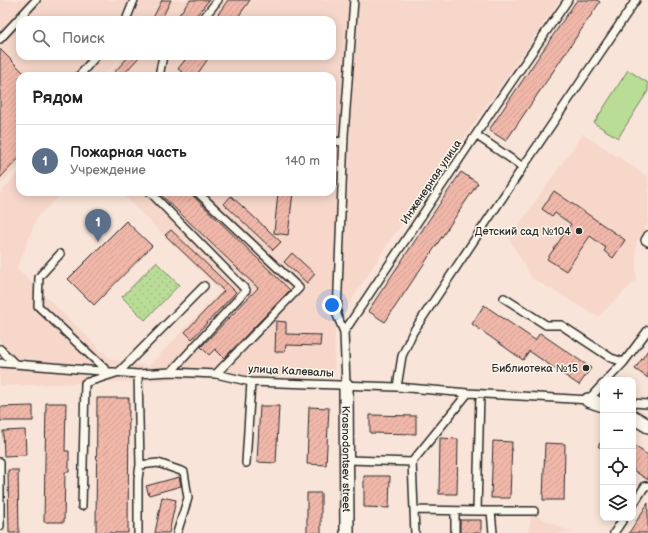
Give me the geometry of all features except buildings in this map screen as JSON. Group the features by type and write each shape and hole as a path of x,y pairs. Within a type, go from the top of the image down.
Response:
{"street":[{"name":"Krasnodontsev street","path":"346,385 348,460 347,533"},
{"path":"588,400 600,404"},
{"path":"636,419 648,426"}],"lane":[{"path":"21,16 36,0"},
{"path":"128,16 134,0"},
{"path":"205,16 218,0"},
{"path":"346,385 344,332 337,315 344,142 354,0"},
{"name":"Инженерная улица","path":"344,332 568,0"},
{"path":"397,387 402,356 413,332 636,0"},
{"path":"0,39 16,22"},
{"path":"82,72 93,60"},
{"path":"161,72 162,60"},
{"path":"476,135 523,167"},
{"path":"336,141 344,142"},
{"path":"154,196 246,290 171,372"},
{"path":"201,196 299,288 216,374"},
{"path":"648,235 645,240 648,242"},
{"path":"60,254 39,277 38,306 107,371"},
{"path":"82,506 85,383 119,372 204,286"},
{"path":"504,298 546,325 561,324 611,358 624,362"},
{"path":"610,377 624,362 648,330"},
{"path":"0,349 15,364"},
{"name":"улица Калевалы","path":"0,363 138,374 171,372 216,374 251,382 397,387 480,394 600,401"},
{"path":"138,374 140,465 138,479 138,533"},
{"path":"246,463 251,382"},
{"path":"588,400 600,387"},
{"path":"415,533 412,462 468,393"},
{"path":"477,512 480,394"},
{"path":"636,403 648,404"},
{"path":"348,460 412,462"},
{"path":"0,462 0,526"},
{"path":"140,465 158,463 184,472 188,498 177,533"},
{"path":"636,500 645,486 648,486"},
{"path":"414,510 477,512 534,511"},
{"path":"455,511 455,533"},
{"path":"491,511 493,533"},
{"path":"614,533 622,521"}],"shaded area":[{"path":"0,0 162,0 154,16 16,16 16,60 119,60 107,72 16,72 16,168 0,185"},
{"path":"164,0 560,0 442,169 388,243 335,326 334,374 0,386 0,193 16,175 16,196 60,196 37,217 17,269 110,359 148,367 221,291 124,196 336,196 336,72 109,72 120,60 336,60 336,16 155,16"},
{"name":"Детский сад №104","path":"583,134 648,177 648,223 636,242 636,280 598,317 532,278 509,239"},
{"path":"532,514 572,533 528,533"}],"green space":[{"path":"628,70 648,83 648,91 618,138 594,123"},
{"path":"156,262 179,285 145,320 122,297"}],"place":[{"name":"Детский сад №104","path":"579,231"},
{"name":"Пожарная часть","path":"98,242"},
{"name":"Библиотека №15","path":"586,368"}]}
